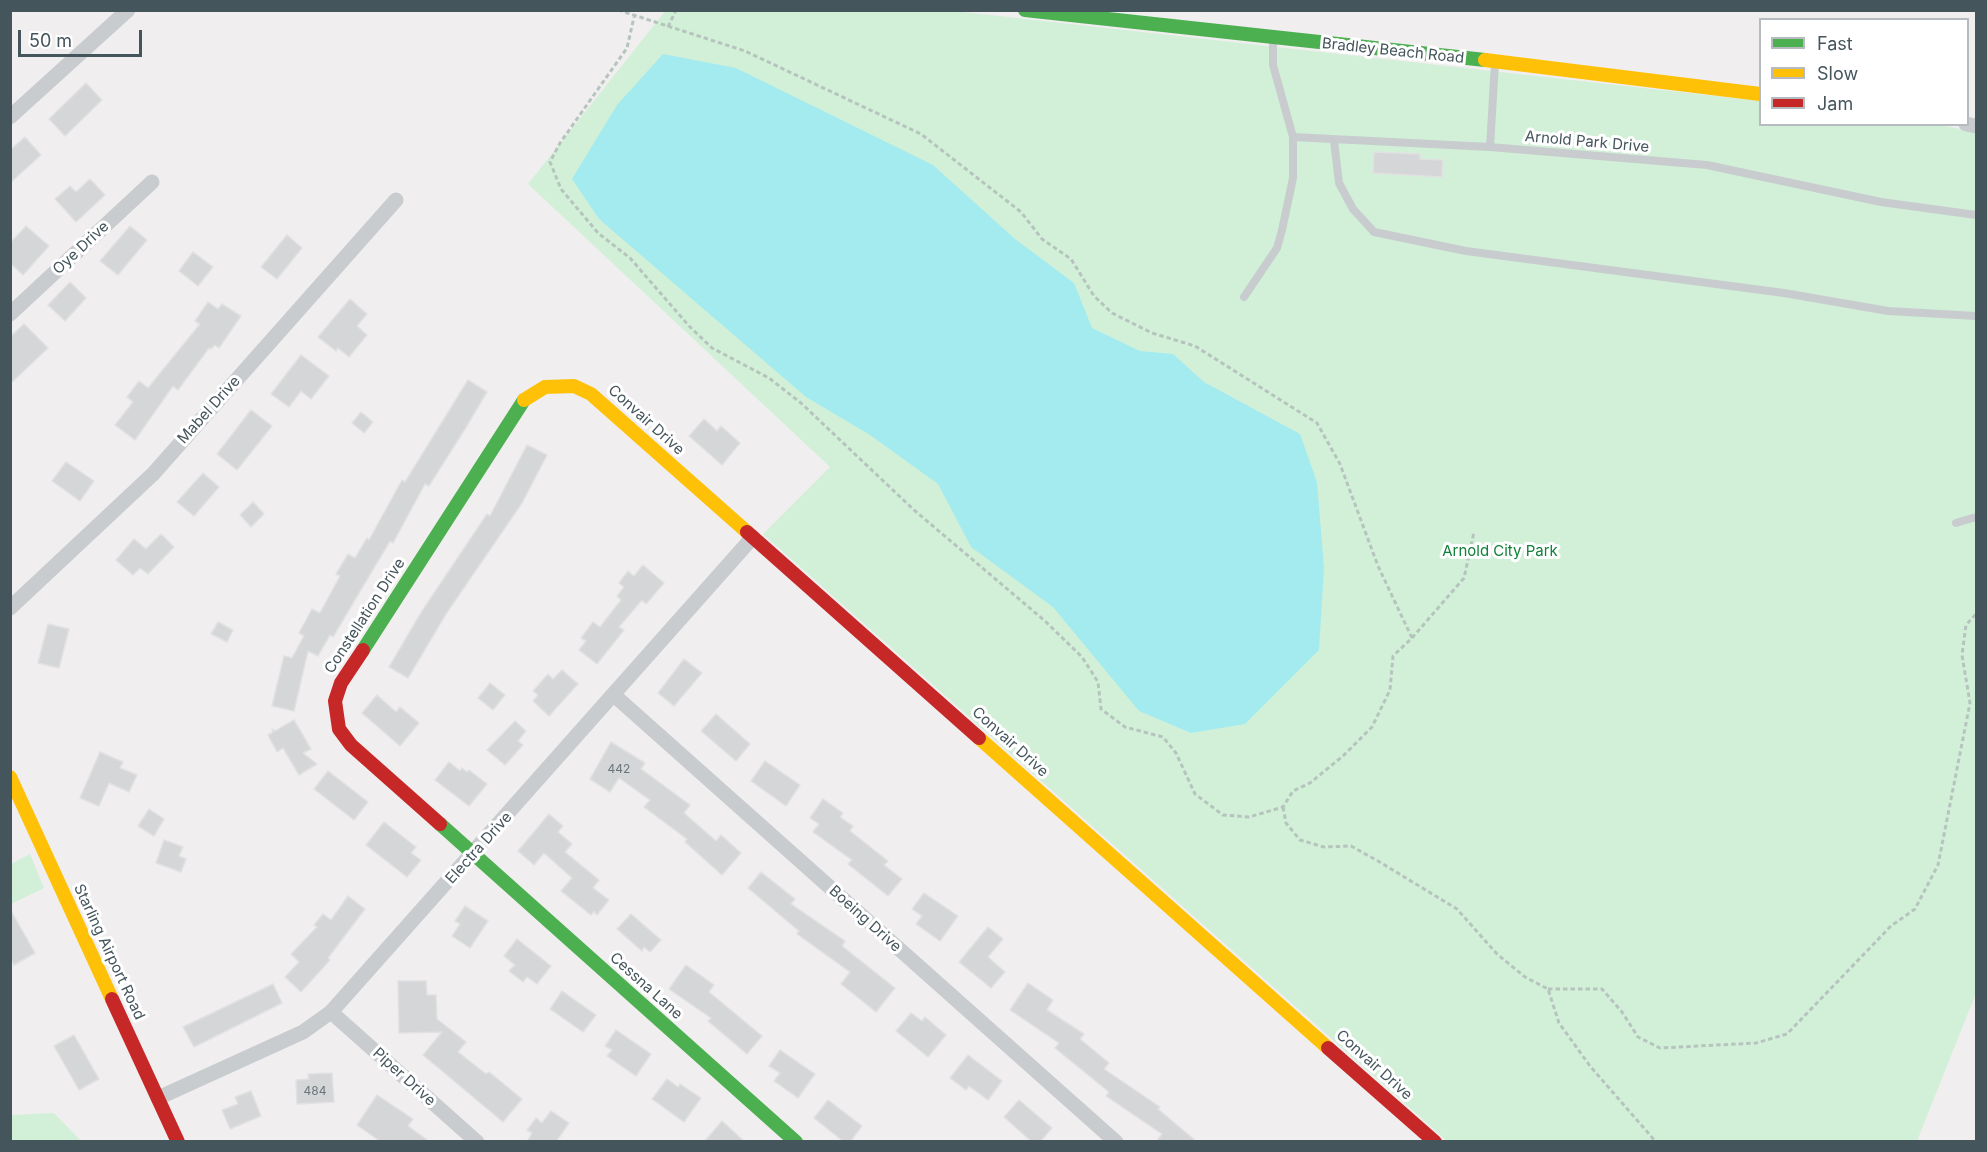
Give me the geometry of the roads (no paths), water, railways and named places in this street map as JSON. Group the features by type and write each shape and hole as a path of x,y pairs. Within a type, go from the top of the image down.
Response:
{"street":[{"path":"10,117 128,10"},
{"name":"Bradley Beach Road","path":"1025,10 1495,61 1759,94"},
{"name":"Oye Drive","path":"10,314 152,182"},
{"name":"Mabel Drive","path":"10,608 153,474 396,200"},
{"name":"Convair Drive","path":"554,385 573,386 591,394 1435,1142"},
{"name":"Constellation Drive","path":"473,855 351,746 339,729 335,700 346,675 523,401 537,390 554,385"},
{"name":"Electra Drive","path":"158,1098 297,1035 331,1012 615,696 753,537"},
{"name":"Boeing Drive","path":"615,696 1116,1142"},
{"name":"Starling Airport Road","path":"10,777 178,1142"},
{"name":"Cessna Lane","path":"473,855 796,1142"},
{"name":"Piper Drive","path":"331,1012 477,1142"}],"lane":[{"path":"1244,297 1276,248 1293,178 1293,137 1273,65 1273,38"},
{"path":"1490,147 1495,61"},
{"name":"Arnold Park Drive","path":"1293,137 1334,141 1490,147 1707,165 1881,202 1977,215"},
{"path":"1334,141 1340,183 1353,209 1374,232 1466,251 1784,293 1888,312 1977,316"},
{"path":"1956,523 1977,517"}],"water":[{"path":"663,54 736,68 933,165 1015,239 1074,283 1092,328 1140,351 1173,354 1204,382 1300,434 1317,482 1324,568 1319,650 1245,724 1191,733 1139,711 1053,607 971,547 938,484 870,435 806,397 599,219 572,179 617,105"}],"park label":[{"name":"Arnold City Park","path":"1500,551"}]}
